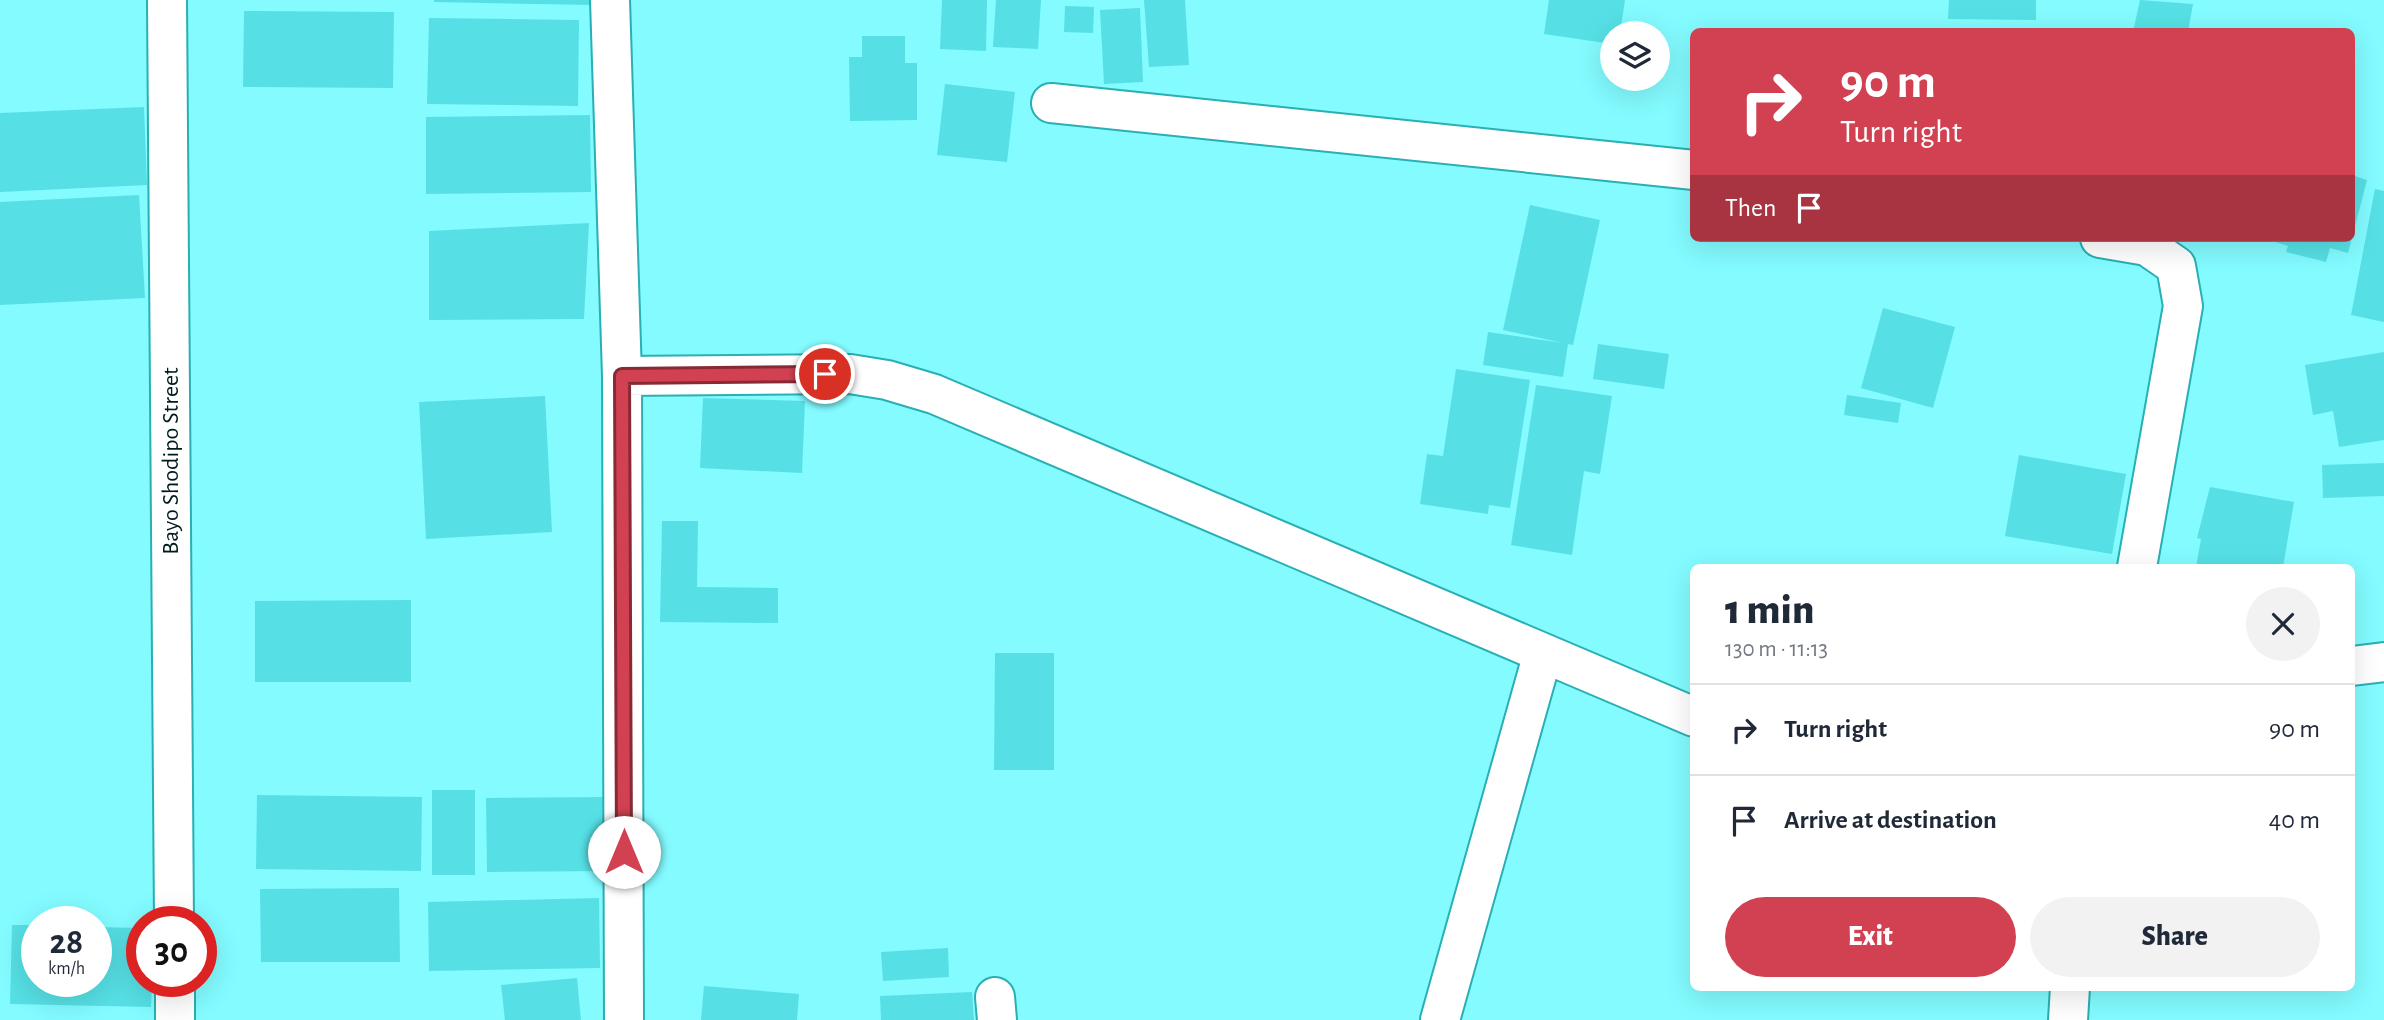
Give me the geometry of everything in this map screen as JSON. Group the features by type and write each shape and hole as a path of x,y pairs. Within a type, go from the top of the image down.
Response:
{"street":[{"name":"Bayo Shodipo Street","path":"167,0 174,906"},
{"path":"610,0 622,376 624,1020"},
{"path":"1051,103 1690,170"},
{"path":"2124,242 2147,246 2176,266 2183,306 2138,564"},
{"path":"622,376 850,374 887,380 934,394 1690,715"},
{"path":"1440,1020 1543,653"},
{"path":"2355,666 2384,662"},
{"path":"2068,1020 2070,991"},
{"path":"175,997 175,1020"}],"building":[{"path":"591,0 591,5 434,2"},
{"path":"942,0 987,0 986,51 940,49"},
{"path":"996,0 1041,0 1038,49 993,47"},
{"path":"1144,0 1185,0 1189,65 1149,67"},
{"path":"1549,0 1625,0 1622,21 1600,21 1600,42 1544,34"},
{"path":"1949,0 2036,0 2036,20 1948,19"},
{"path":"2140,0 2193,4 2189,28 2134,28"},
{"path":"1065,6 1094,7 1093,33 1064,32"},
{"path":"1140,8 1143,82 1104,84 1100,10"},
{"path":"244,11 394,12 393,88 243,87"},
{"path":"429,18 579,20 578,106 427,104"},
{"path":"862,36 905,36 905,63 917,63 917,120 850,121 849,57 862,57"},
{"path":"945,84 1015,92 1007,162 937,155"},
{"path":"144,107 147,185 0,192 0,113"},
{"path":"590,115 591,192 426,194 426,117"},
{"path":"2355,176 2367,180 2355,226"},
{"path":"2375,189 2384,191 2384,322 2351,315"},
{"path":"139,195 145,298 0,305 0,202"},
{"path":"1530,205 1600,220 1573,345 1568,344 1563,377 1483,365 1488,332 1563,343 1503,330"},
{"path":"589,223 584,319 429,320 429,231"},
{"path":"2276,242 2351,242 2348,253 2330,248 2326,262 2286,252 2288,246"},
{"path":"1883,308 1955,327 1933,408 1861,388"},
{"path":"1598,344 1669,354 1664,389 1593,379"},
{"path":"2384,352 2384,440 2339,447 2333,411 2313,415 2305,365"},
{"path":"1456,369 1530,380 1510,508 1489,505 1488,514 1420,504 1427,454 1443,456"},
{"path":"1536,385 1612,396 1600,474 1584,471 1572,555 1511,545"},
{"path":"1847,395 1901,403 1898,423 1844,415"},
{"path":"545,396 552,532 426,539 419,402"},
{"path":"703,398 805,401 802,473 700,468"},
{"path":"2019,455 2126,474 2112,554 2005,536"},
{"path":"2384,463 2384,496 2323,498 2322,465"},
{"path":"2210,487 2294,502 2284,564 2197,564 2201,539 2197,538"},
{"path":"662,521 698,521 697,587 778,588 778,623 660,622"},
{"path":"411,600 411,682 255,682 255,601"},
{"path":"995,653 1054,653 1054,770 994,770"},
{"path":"432,790 475,790 475,875 432,875"},
{"path":"257,795 422,797 421,871 256,869"},
{"path":"609,797 610,871 487,872 486,798"},
{"path":"399,888 400,962 261,962 260,889"},
{"path":"599,898 600,968 429,971 428,902"},
{"path":"12,925 21,925 21,997 112,997 112,927 126,928 126,997 151,997 151,1007 10,1004"},
{"path":"948,948 949,977 883,981 881,952"},
{"path":"577,978 581,1020 505,1020 501,985"},
{"path":"704,986 799,994 797,1020 701,1020"},
{"path":"972,992 974,1020 881,1020 880,996"}],"route":[{"path":"624,852 622,376 825,374"}]}
